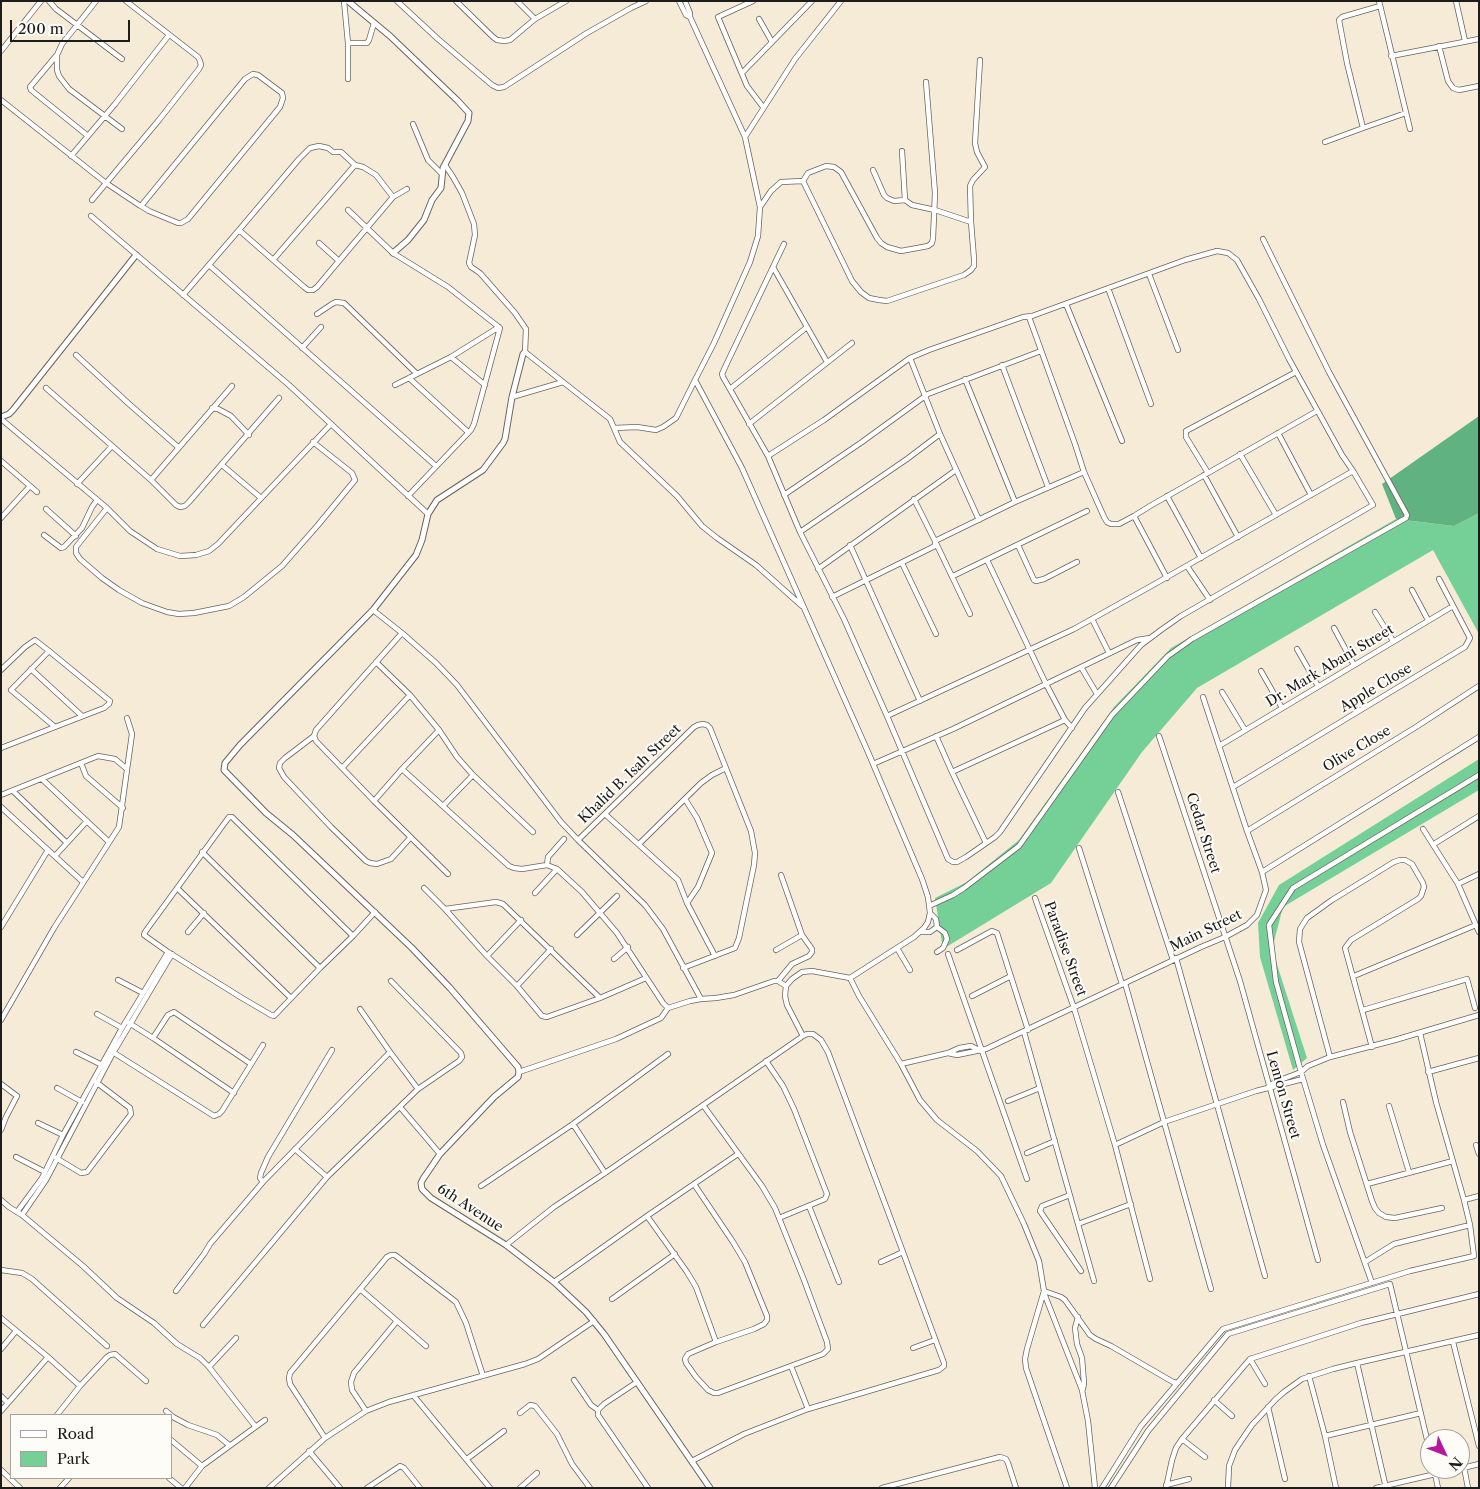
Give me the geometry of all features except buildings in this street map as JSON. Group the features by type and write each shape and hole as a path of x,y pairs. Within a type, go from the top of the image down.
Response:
{"street":[{"path":"1,51 41,1"},
{"path":"49,1 56,9 122,59"},
{"path":"88,136 31,90 30,87 57,55 62,44 96,1"},
{"path":"92,200 199,69 200,61 198,57 126,1"},
{"path":"344,1 348,43 348,79"},
{"path":"348,1 406,50 469,113 468,121 444,165 441,188 432,200 424,220 408,240 393,253"},
{"path":"398,1 445,45 498,88 504,87 587,33 646,1"},
{"path":"456,1 497,40 510,40 535,19 566,1"},
{"path":"517,1 535,19"},
{"path":"680,1 686,15 690,17"},
{"path":"614,428 637,427 656,430 676,418 714,342 750,262 758,236 760,207 745,137 690,17 685,1"},
{"path":"753,1 718,17 748,86 764,107"},
{"path":"742,73 812,1"},
{"path":"745,137 795,59 841,1"},
{"path":"1456,1 1465,41"},
{"path":"1363,128 1339,22 1342,17 1380,3 1391,56 1410,129"},
{"path":"760,19 772,42"},
{"path":"348,43 367,43 374,23"},
{"path":"71,156 169,35"},
{"path":"1391,56 1479,39"},
{"path":"1439,46 1448,81 1453,88 1460,90 1479,86"},
{"path":"57,55 57,70 64,83 122,129"},
{"path":"803,181 852,281 869,298 887,300 971,270 974,266 974,259 970,186 985,167 977,152 975,143 980,60"},
{"path":"1,100 106,183 141,206 178,224 188,220 280,107 283,98 282,94 258,75 253,74 245,79 141,206"},
{"path":"803,181 808,174 826,166 834,167 841,172 877,238 887,247 901,251 928,246 932,243 936,193 926,82"},
{"path":"1325,142 1406,114"},
{"path":"413,124 428,160 442,174"},
{"path":"183,295 310,148 319,146 328,148 333,152 341,152 355,164 376,175 393,197"},
{"path":"902,151 905,200"},
{"path":"273,260 355,164"},
{"path":"444,165 462,193 474,224 476,235 469,263 515,313 526,329 525,352 512,398 506,439 483,470 438,498 428,514 422,540 416,555 373,610 240,745 226,764 224,770 266,813 284,827 375,912 450,988 518,1068 519,1072"},
{"path":"873,170 887,198 894,201 905,200 912,205 935,210 971,222"},
{"path":"760,207 771,191 781,182 803,181"},
{"path":"240,230 308,290 313,290 393,197 407,189"},
{"path":"348,210 393,253 448,287 499,328"},
{"path":"91,216 254,355 428,514"},
{"path":"929,906 958,892 1019,846 1112,715 1168,656 1192,639 1406,518 1407,515 1328,372 1263,238"},
{"path":"319,243 339,261"},
{"path":"768,456 824,420 910,358 976,333 1028,317 1217,251 1223,251 1234,256 1259,298 1296,372 1342,455 1373,505 1181,616 1141,645 1085,708 1000,832 957,862 953,862 948,859 844,619 800,532 768,456 723,377 723,372 784,244"},
{"path":"136,255 13,410 1,418 107,508 124,526 152,546 174,555 196,555 209,551 218,544 331,424"},
{"path":"209,265 436,466"},
{"path":"773,267 827,362"},
{"path":"1149,274 1178,350"},
{"path":"1108,288 1151,404"},
{"path":"317,314 336,302 344,303 417,374"},
{"path":"1066,304 1122,442"},
{"path":"1028,317 1084,472 1107,522 1119,524 1134,516 1317,410"},
{"path":"302,348 321,327"},
{"path":"730,389 807,327"},
{"path":"395,385 451,357 499,328"},
{"path":"408,496 474,424 499,328"},
{"path":"749,424 852,343"},
{"path":"784,495 925,396 1040,351"},
{"path":"525,352 610,419 617,438 677,496 702,526 756,565 804,607"},
{"path":"76,355 128,404 178,447"},
{"path":"451,357 484,385"},
{"path":"910,358 940,434 978,520"},
{"path":"1002,365 1048,487"},
{"path":"1238,537 1186,437 1186,431 1296,372"},
{"path":"409,378 468,432"},
{"path":"965,379 1015,502"},
{"path":"695,380 742,468 873,764 922,879 928,898 930,913 928,922 920,932 850,978 807,971 797,975 786,986 787,1006 803,1036"},
{"path":"512,398 563,382"},
{"path":"151,480 232,386"},
{"path":"46,388 180,507 185,506 189,502 249,435 279,398"},
{"path":"212,408 231,416 249,435"},
{"path":"1278,433 1311,495"},
{"path":"800,532 907,459 940,434"},
{"path":"107,508 76,547 76,553 80,559 102,578 132,598 167,612 194,614 229,606 244,597 282,566 355,480 352,473 313,442"},
{"path":"78,484 112,446"},
{"path":"1240,454 1276,515"},
{"path":"2,462 37,492"},
{"path":"222,465 261,498"},
{"path":"818,569 956,470"},
{"path":"887,716 1092,619 1353,471"},
{"path":"935,540 1084,472"},
{"path":"1,518 30,486"},
{"path":"1167,496 1201,558"},
{"path":"914,499 970,614"},
{"path":"44,535 63,548 82,528 97,500"},
{"path":"46,509 76,536"},
{"path":"953,576 1087,511"},
{"path":"1134,516 1167,578"},
{"path":"832,597 935,546 935,540"},
{"path":"850,545 920,701"},
{"path":"1018,545 1036,581 1078,562"},
{"path":"987,560 1046,684 1065,720 1072,728"},
{"path":"902,563 936,634"},
{"path":"1187,566 1210,600"},
{"name":"Apple Close","path":"1233,787 1465,647 1470,638 1439,579"},
{"path":"1412,590 1428,620"},
{"name":"Dr. Mark Abani Street","path":"1219,746 1453,606"},
{"path":"373,610 436,663 457,685 546,803 578,840 645,905 663,929 701,999"},
{"path":"1375,612 1393,641"},
{"path":"1092,619 1109,653"},
{"path":"1334,628 1354,665"},
{"path":"402,633 316,730 314,736 285,758 280,763 279,768 284,777 324,820 366,861 377,864 391,859 410,838"},
{"path":"873,764 1137,640 1150,638"},
{"path":"1,670 35,640 110,701 104,708 1,748"},
{"path":"1297,649 1318,686"},
{"path":"49,651 11,690 55,727"},
{"path":"376,662 410,695 473,775 533,832"},
{"path":"1081,667 1097,694"},
{"path":"31,669 82,716"},
{"path":"1261,671 1282,708"},
{"name":"Olive Close","path":"1247,831 1479,686"},
{"path":"1222,692 1246,730"},
{"path":"343,767 410,695"},
{"name":"Main Street","path":"901,1064 948,1053 959,1048 971,1046 981,1050 1026,1031 1225,937 1247,925 1257,915 1266,890 1262,872 1202,697"},
{"path":"1,1020 54,928 119,827 132,734 127,718"},
{"path":"952,772 1065,720"},
{"name":"Khalid B. Isah Street","path":"578,840 698,725 707,725 710,728 751,831 754,865 738,944 735,948 683,968"},
{"path":"374,801 402,768 439,730"},
{"path":"314,736 316,741 374,801 448,874"},
{"path":"936,736 986,843"},
{"name":"Cedar Street","path":"1159,736 1225,937"},
{"path":"1262,872 1479,737"},
{"path":"1,795 98,756 107,756 115,759 127,769"},
{"path":"81,763 86,776 122,808"},
{"path":"402,768 509,866 522,869 547,865 557,869 601,912 628,947 646,978 668,1008 701,999 734,995 774,981 778,981 786,986"},
{"path":"639,844 701,784 712,775 726,768"},
{"path":"443,806 473,775"},
{"path":"1372,1283 1323,1145 1303,1079 1276,982 1269,924 1293,888 1479,775"},
{"path":"42,779 109,842"},
{"path":"13,791 67,843"},
{"path":"1118,792 1175,959 1264,1276"},
{"path":"685,799 698,818 712,853 698,886 687,902"},
{"path":"1,807 83,882"},
{"path":"606,815 678,880 687,902 715,956"},
{"path":"1434,844 1479,816"},
{"path":"353,936 232,817 227,818 144,933 146,938 270,1015 276,1014 353,936 375,912"},
{"path":"55,856 87,821"},
{"path":"1423,829 1458,884 1479,932"},
{"path":"547,865 548,857 564,839"},
{"path":"1079,848 1124,984 1211,1288"},
{"path":"1,927 48,850"},
{"path":"202,852 320,968"},
{"path":"1330,1057 1298,942 1300,929 1306,918 1332,900 1394,862 1405,860 1412,864 1423,883 1423,892 1418,899 1351,940 1345,948 1372,1047"},
{"path":"534,893 557,869"},
{"path":"1458,884 1479,874"},
{"path":"778,981 792,964 809,956 812,952 812,949 802,935 781,875"},
{"path":"177,888 291,998"},
{"path":"424,888 517,986 542,1016 547,1017 600,998 646,978"},
{"path":"577,934 617,896"},
{"name":"Paradise Street","path":"1034,898 1074,1008 1115,1145 1150,1279"},
{"path":"445,909 500,902 521,920 600,998"},
{"path":"188,932 204,913"},
{"path":"930,913 936,918 937,927 945,933 947,939 943,948 936,952"},
{"path":"487,956 521,920"},
{"path":"1354,976 1476,925"},
{"path":"920,932 930,932 937,927"},
{"path":"957,950 995,931 997,933 1011,976 1094,1281"},
{"path":"776,950 802,935"},
{"name":"Lemon Street","path":"1225,937 1240,981 1268,1087 1318,1260"},
{"path":"614,959 628,947"},
{"path":"897,948 910,970"},
{"path":"517,986 551,949"},
{"path":"95,1081 102,1065 112,1052 122,1028 128,1023 143,993 170,953"},
{"path":"20,1213 55,1158 95,1081 170,953"},
{"path":"948,954 1027,1179"},
{"path":"972,996 1011,976"},
{"path":"850,978 920,1100 948,1129 977,1151 1001,1176 1040,1261 1044,1291 1082,1390 1089,1427 1095,1488"},
{"path":"1363,1010 1467,979 1475,1008"},
{"path":"118,980 143,993"},
{"path":"203,1325 328,1177 418,1089 462,1057 461,1053 391,981"},
{"name":"6th Avenue","path":"668,1008 661,1018 616,1039 519,1072 518,1076 494,1097 440,1154 421,1184 424,1191 431,1198 506,1245 579,1304 594,1321 710,1488"},
{"path":"360,1009 418,1089"},
{"path":"153,1038 168,1015 174,1012 252,1064"},
{"path":"97,1014 122,1028"},
{"path":"1268,1087 1274,1082 1301,1072 1308,1066 1330,1057 1372,1047 1479,1015"},
{"path":"128,1023 234,1093"},
{"path":"1102,1488 1141,1426 1223,1329 1372,1283 1477,1255 1464,1200 1428,1072 1420,1033"},
{"path":"506,1245 554,1207 803,1036 810,1034 818,1037 828,1052 944,1363 940,1370 808,1409 744,1434 692,1461"},
{"path":"112,1052 214,1116 222,1111 263,1045"},
{"path":"263,1182 260,1178 261,1173 268,1157 332,1050"},
{"path":"76,1052 102,1065"},
{"path":"176,1291 210,1244 263,1182 390,1052"},
{"path":"481,1186 573,1124 668,1054"},
{"path":"1428,1072 1479,1058"},
{"path":"766,1061 783,1086 794,1109 827,1194 825,1199 780,1218"},
{"path":"1115,1145 1164,1122 1268,1087 1303,1079"},
{"path":"55,1158 81,1173 87,1172 131,1114 130,1108 95,1081"},
{"path":"1,1084 17,1096 1,1130"},
{"path":"57,1088 84,1102"},
{"path":"1008,1101 1040,1088"},
{"path":"20,1213 46,1180 63,1135 84,1102"},
{"path":"1344,1102 1350,1132 1375,1208 1379,1213 1386,1217 1395,1218 1442,1208"},
{"path":"694,1184 734,1242 745,1262 767,1316 764,1324 754,1329 690,1352 685,1360 696,1377 708,1390 714,1393 823,1354 828,1349 828,1345 780,1218 762,1186 703,1105"},
{"path":"1389,1106 1409,1172"},
{"path":"400,1107 440,1154"},
{"path":"38,1123 63,1135"},
{"path":"573,1124 605,1173"},
{"path":"1027,1153 1055,1141"},
{"path":"1476,1145 1479,1154"},
{"path":"295,1149 328,1177"},
{"path":"554,1282 738,1154"},
{"path":"16,1157 45,1172"},
{"path":"1367,1184 1453,1160"},
{"path":"1070,1194 1042,1206 1040,1211 1081,1271"},
{"path":"1464,1200 1479,1196"},
{"path":"1,1200 20,1213 83,1266 117,1298 154,1323 177,1344 200,1358 256,1426"},
{"path":"1078,1224 1130,1204"},
{"path":"809,1206 839,1282"},
{"path":"647,1216 696,1287 716,1342"},
{"path":"1365,1262 1394,1244 1470,1225"},
{"path":"881,1262 903,1252"},
{"path":"612,1298 675,1254"},
{"path":"325,1438 290,1384 290,1373 391,1255 395,1255 456,1302 466,1323 482,1376"},
{"path":"1,1270 22,1273 32,1280 107,1346"},
{"path":"1111,1488 1148,1431 1228,1334 1390,1284 1425,1429"},
{"path":"360,1289 426,1346"},
{"path":"1044,1291 1065,1300 1090,1335 1177,1383"},
{"path":"1044,1291 1027,1349 1026,1368 1067,1488"},
{"path":"1190,1479 1166,1486 1176,1448 1250,1359 1311,1338 1479,1294"},
{"path":"1078,1316 1075,1328 1077,1344 1082,1358 1084,1383 1082,1390"},
{"path":"1,1318 80,1386"},
{"path":"366,1411 352,1390 351,1382 354,1373 397,1321"},
{"path":"271,1487 325,1438 366,1411 389,1402 538,1359 594,1321"},
{"path":"1,1350 16,1331"},
{"path":"1228,1488 1229,1466 1236,1450 1252,1425 1284,1392 1309,1376 1356,1363 1479,1335"},
{"path":"209,1367 236,1338"},
{"path":"913,1348 935,1340"},
{"path":"1453,1342 1479,1446"},
{"path":"58,1414 107,1357 115,1354 146,1381"},
{"path":"1,1411 48,1357"},
{"path":"1250,1359 1265,1384"},
{"path":"1356,1363 1386,1487"},
{"path":"791,1366 808,1409"},
{"path":"1309,1376 1336,1488"},
{"path":"574,1380 591,1405 598,1410 598,1415 648,1488"},
{"path":"598,1410 637,1382"},
{"path":"413,1395 490,1488"},
{"path":"1,1396 8,1404"},
{"path":"1214,1400 1232,1416"},
{"path":"520,1413 530,1405 535,1406 557,1434 572,1464 590,1488"},
{"path":"1268,1407 1285,1479"},
{"path":"166,1411 170,1414"},
{"path":"1325,1436 1421,1413"},
{"path":"172,1416 188,1425 217,1435 230,1445"},
{"path":"170,1479 183,1488 202,1466 265,1420"},
{"path":"467,1459 504,1431"},
{"path":"1182,1439 1206,1457"},
{"path":"172,1441 202,1466"},
{"path":"309,1451 340,1488"},
{"path":"882,1488 1000,1457 1006,1459 1016,1488"},
{"path":"366,1488 400,1466 404,1468 420,1488"},
{"path":"1,1470 10,1479"},
{"path":"6,1475 10,1470"},
{"path":"520,1488 537,1474"},
{"path":"1376,1488 1386,1487 1420,1476"},
{"path":"10,1479 20,1488"},
{"path":"904,1482 906,1488"}],"green space":[{"path":"1479,416 1479,513 1454,526 1396,519 1382,484"},
{"path":"1479,513 1479,634 1433,550 1197,688 1142,752 1051,883 943,949 935,898 967,882 1019,840 1114,707 1171,648 1396,519 1454,526"},
{"path":"1479,759 1479,790 1283,907 1272,949 1307,1058 1293,1070 1260,957 1258,923 1279,885"}]}
